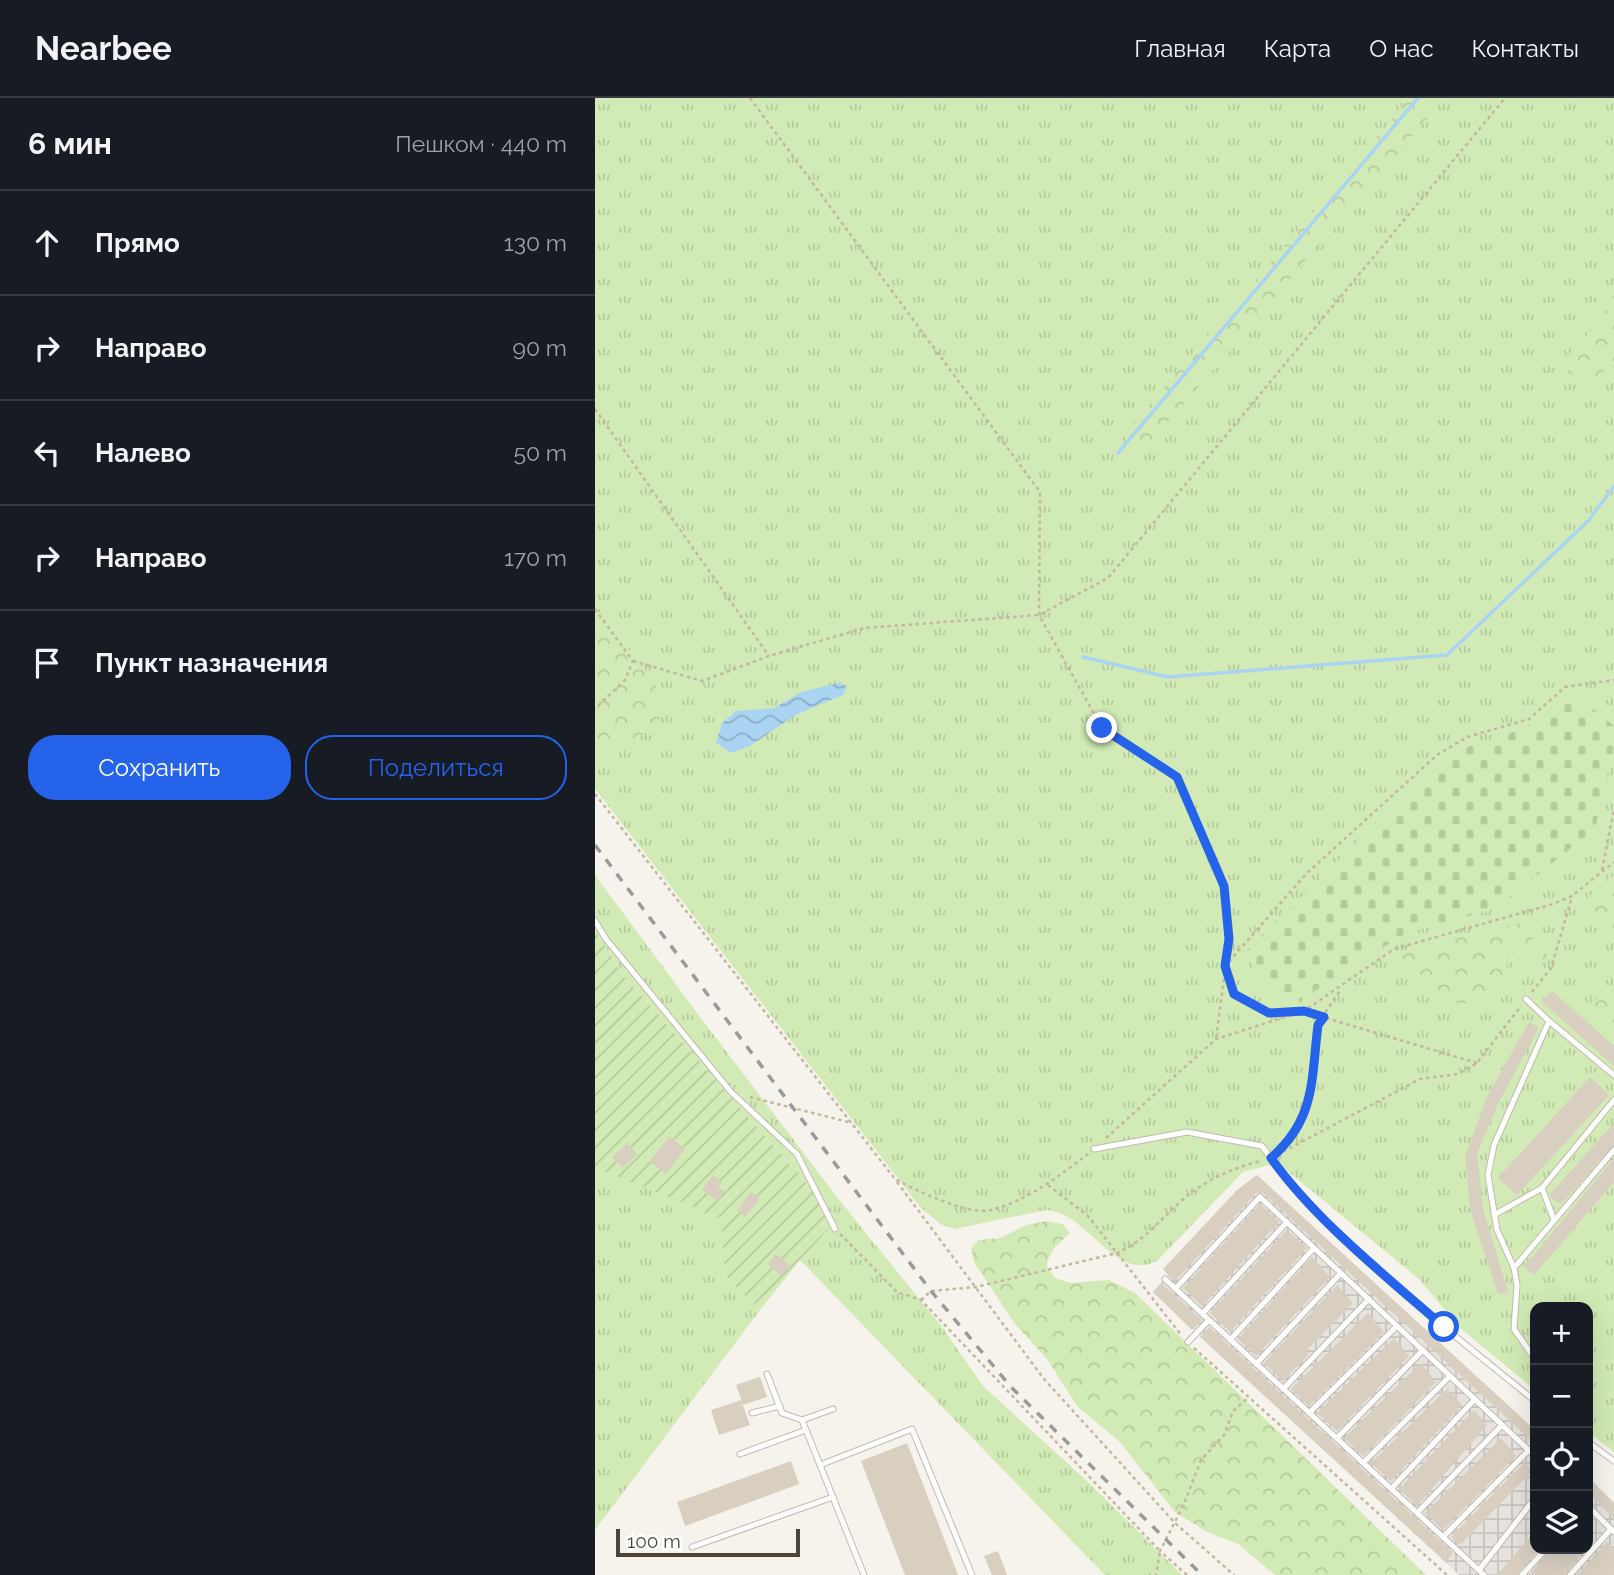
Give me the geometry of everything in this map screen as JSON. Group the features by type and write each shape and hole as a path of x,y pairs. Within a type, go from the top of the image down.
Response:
{"lane":[{"path":"595,920 606,939 731,1092 797,1154 835,1229"},
{"path":"1527,999 1614,1075"},
{"path":"1530,1352 1514,1329 1517,1285 1514,1268 1497,1230 1488,1175 1494,1145 1549,1021"},
{"path":"1495,1215 1542,1188 1614,1100"},
{"path":"1094,1149 1187,1132 1262,1146 1288,1182 1388,1278 1530,1397"},
{"path":"1514,1268 1614,1150"},
{"path":"1542,1188 1554,1220"},
{"path":"1175,1289 1260,1197 1529,1450 1443,1537"},
{"path":"1202,1314 1287,1222"},
{"path":"1230,1340 1314,1248"},
{"path":"1256,1364 1341,1273"},
{"path":"1165,1279 1484,1575"},
{"path":"1283,1389 1369,1299"},
{"path":"1188,1342 1209,1320"},
{"path":"1309,1413 1397,1326"},
{"path":"1337,1438 1423,1350"},
{"path":"767,1374 782,1413 802,1420 833,1409"},
{"path":"1363,1463 1450,1376"},
{"path":"1391,1489 1475,1399"},
{"path":"752,1413 780,1406"},
{"path":"802,1420 865,1575"},
{"path":"1417,1513 1502,1425"},
{"path":"820,1465 912,1429 972,1575"},
{"path":"740,1454 806,1430"},
{"path":"1593,1446 1614,1461"},
{"path":"692,1547 833,1497"},
{"path":"1479,1570 1530,1504"},
{"path":"1570,1575 1613,1530 1593,1511"},
{"path":"1522,1575 1541,1554"}],"path":[{"path":"750,98 1040,492 1039,615 1102,728 1177,777 1224,886 1229,939 1216,1039"},
{"path":"595,609 633,661 702,681 769,656 864,628 1039,615 1108,578 1505,98"},
{"path":"595,409 769,656"},
{"path":"595,709 625,680 633,661"},
{"path":"1225,966 1307,873 1437,755 1467,737 1529,719 1565,687 1614,680"},
{"path":"595,794 895,1179 1044,1379 1175,1523 1234,1575"},
{"path":"1602,870 1614,809"},
{"path":"1271,1158 1299,1129 1308,1107 1318,1025 1343,987 1359,971 1394,949 1533,911 1572,895 1614,862"},
{"path":"921,1300 931,1291 975,1287 1117,1253 1136,1245 1183,1200 1232,1168 1271,1158 1420,1079 1458,1074 1477,1063 1551,968 1572,895"},
{"path":"1225,966 1234,994 1269,1013 1304,1011 1477,1063"},
{"path":"895,1179 930,1198 988,1211 1048,1185 1094,1149 1216,1039 1304,1011 1343,987"},
{"path":"731,1092 852,1123"},
{"path":"1048,1185 1088,1216 1188,1342 1447,1575"},
{"path":"835,1229 897,1292 921,1300 1160,1551 1188,1575"},
{"path":"1156,1575 1160,1551 1175,1523 1201,1460 1224,1435 1233,1412 1248,1398"}],"shaded area":[{"path":"1257,1175 1530,1425 1530,1554 1593,1554 1593,1482 1614,1503 1614,1575 1459,1575 1153,1292"}],"green space":[{"path":"595,98 1614,98 1614,1452 1593,1436 1593,1302 1530,1302 1530,1386 1460,1328 1419,1279 1284,1168 1269,1165 1243,1172 1158,1260 1143,1265 1129,1263 1115,1256 1075,1222 1046,1210 954,1229 942,1225 921,1208 595,789"},
{"path":"1410,98 1445,98 1151,442 1140,447 1130,445 1126,438 1130,427"},
{"path":"1614,295 1614,361 1595,380 1579,381 1567,371 1567,356 1599,323"},
{"path":"595,603 658,689 662,710 659,721 638,738 622,744 595,745"},
{"path":"1570,690 1614,726 1614,747 1595,829 1494,909 1406,933 1288,1008 1243,954 1446,754 1525,728"},
{"path":"595,875 844,1206 942,1327 983,1386 1088,1482 1182,1575 1105,1575 800,1260 838,1219 623,975 595,930"},
{"path":"1614,875 1614,935 1591,923 1584,907 1597,884"},
{"path":"1520,923 1529,927 1534,944 1547,953 1546,962 1538,965 1519,953 1509,953 1504,980 1480,1003 1452,1003 1402,969 1402,957 1414,948"},
{"path":"595,930 623,975 838,1219 800,1260 760,1310 725,1276 721,1218 595,1168"},
{"path":"1614,995 1614,1041 1584,1014 1596,999"},
{"path":"595,1168 722,1218 725,1276 760,1310 595,1530"},
{"path":"1047,1221 1063,1224 1070,1233 1055,1247 1048,1259 1047,1266 1055,1278 1070,1283 1109,1280 1135,1293 1426,1575 1275,1575 1238,1544 1207,1532 1175,1512 1120,1442 1077,1406 1047,1359 1015,1324 974,1262 971,1249 978,1240 1001,1238 1026,1225"}],"water":[{"path":"838,683 847,686 843,695 797,714 750,746 731,753 716,743 722,723 736,711 774,708 801,692"}],"building":[{"path":"1552,991 1614,1046 1614,1066 1542,1002"},
{"path":"1529,1022 1539,1028 1498,1104 1477,1153 1483,1209 1508,1292 1498,1294 1470,1209 1465,1157 1486,1099"},
{"path":"1590,1077 1609,1095 1517,1195 1498,1178"},
{"path":"1614,1123 1614,1145 1561,1204 1551,1198 1550,1194"},
{"path":"669,1136 685,1149 666,1174 650,1161"},
{"path":"627,1143 637,1155 623,1168 612,1157"},
{"path":"1614,1158 1614,1182 1534,1275 1524,1267"},
{"path":"713,1175 722,1181 718,1187 725,1191 718,1201 702,1190"},
{"path":"1257,1175 1530,1425 1530,1439 1262,1192 1256,1193 1175,1281 1163,1269 1237,1190"},
{"path":"751,1192 760,1198 745,1217 737,1210"},
{"path":"1260,1204 1279,1222 1202,1306 1183,1288"},
{"path":"1287,1230 1307,1248 1230,1332 1210,1313"},
{"path":"776,1254 790,1265 781,1276 767,1264"},
{"path":"1312,1257 1330,1277 1256,1356 1238,1339"},
{"path":"1161,1283 1202,1320 1192,1330 1153,1292"},
{"path":"1337,1285 1353,1303 1306,1351 1309,1354 1283,1381 1264,1363"},
{"path":"1368,1313 1384,1332 1309,1406 1291,1389"},
{"path":"1209,1327 1453,1553 1446,1562 1200,1337"},
{"path":"1394,1338 1409,1356 1337,1431 1317,1413"},
{"path":"1421,1363 1436,1382 1363,1456 1344,1438"},
{"path":"760,1377 767,1397 743,1405 736,1385"},
{"path":"1447,1389 1462,1405 1391,1481 1371,1463"},
{"path":"741,1400 750,1425 719,1435 711,1410"},
{"path":"1474,1410 1487,1425 1417,1506 1399,1489"},
{"path":"1501,1438 1516,1456 1443,1530 1425,1513"},
{"path":"907,1443 958,1575 905,1575 861,1461"},
{"path":"791,1461 799,1484 685,1526 677,1502"},
{"path":"1524,1463 1530,1468 1530,1473 1460,1545 1451,1537"},
{"path":"1593,1482 1614,1503 1614,1519 1593,1497"},
{"path":"1530,1537 1530,1554 1535,1554 1517,1575 1497,1575"},
{"path":"1607,1542 1614,1549 1614,1575 1577,1575"},
{"path":"998,1551 1007,1575 992,1575 984,1556"},
{"path":"1547,1554 1582,1554 1565,1575 1529,1575"}],"waterway":[{"path":"1118,453 1418,98"},
{"path":"1083,657 1168,677 1447,655 1589,520 1614,486"}],"railway":[{"path":"595,845 931,1291 1011,1387 1202,1575"}],"route":[{"path":"1102,728 1177,777 1224,886 1229,939 1225,966 1234,994 1269,1013 1304,1011 1324,1017 1318,1025 1308,1107 1299,1129 1271,1158 1288,1182 1388,1278 1444,1327"}]}
